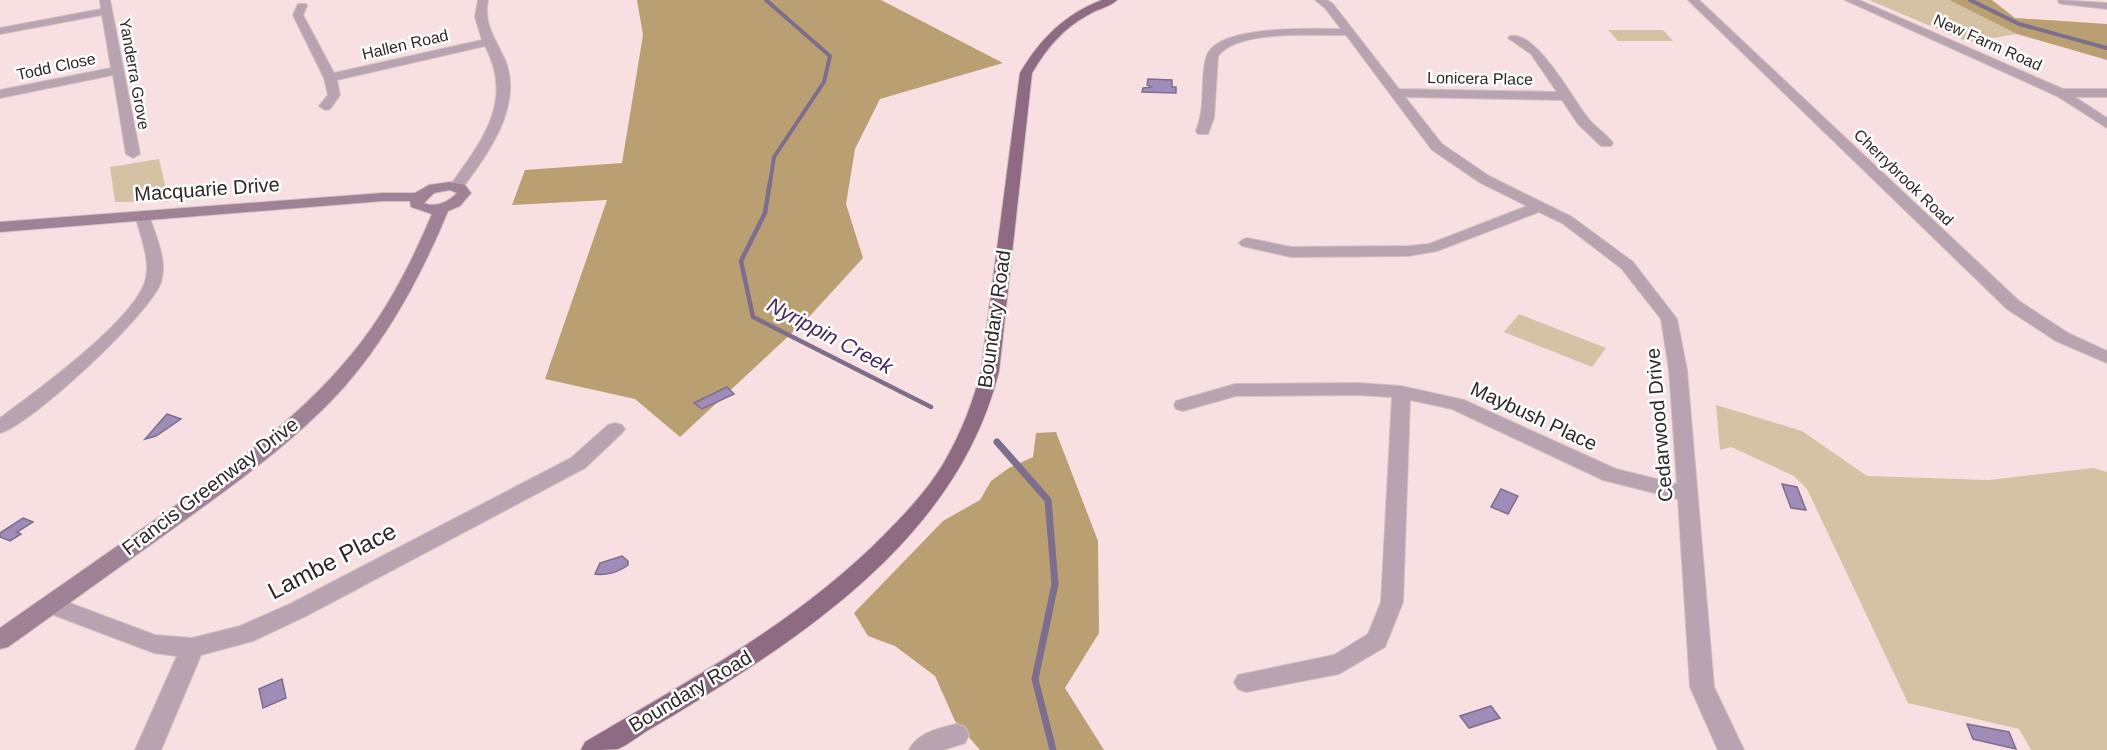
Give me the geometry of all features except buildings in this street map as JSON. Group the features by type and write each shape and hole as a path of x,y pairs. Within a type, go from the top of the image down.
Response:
{"main road":[{"name":"Boundary Road","path":"594,750 750,656 836,594 909,523 935,491 965,443 982,405 990,370 1026,73 1039,50 1050,37 1081,14 1106,1"},
{"path":"456,187 463,190 463,196 455,203 442,208 428,209 418,206 416,200 418,197 435,188 456,187"},
{"name":"Macquarie Drive","path":"0,227 383,197 418,197"},
{"name":"Francis Greenway Drive","path":"0,640 219,485 309,410 358,359 389,314 442,208"}],"street":[{"path":"456,187 471,168 503,104 505,85 500,62 488,42 481,21 483,0"},
{"name":"Cedarwood Drive","path":"1320,0 1329,6 1427,135 1451,158 1476,174 1567,220 1628,265 1669,319 1678,370 1702,687 1731,750"},
{"name":"Cherrybrook Road","path":"1693,0 2013,305 2062,337 2107,358"},
{"name":"New Farm Road","path":"1850,0 2061,93 2107,124"},
{"path":"2063,1 2107,6"},
{"path":"0,31 106,6"},
{"name":"Yanderra Grove","path":"106,6 133,153"},
{"path":"302,6 298,15 330,78 334,95 325,106"},
{"path":"1203,131 1208,118 1212,56 1216,48 1229,41 1248,36 1347,32"},
{"name":"Lonicera Place","path":"1514,38 1535,52 1583,121 1606,143"},
{"name":"Hallen Road","path":"330,78 488,42"},
{"name":"Todd Close","path":"0,94 118,70"},
{"name":"Lonicera Place","path":"1395,93 1565,96"},
{"path":"2061,93 2107,93"},
{"path":"1247,243 1291,252 1408,251 1432,248 1538,207"},
{"path":"0,427 24,410 106,340 136,310 153,284 156,269 142,215"},
{"name":"Maybush Place","path":"1183,405 1235,390 1358,389 1401,392 1457,404 1610,475 1686,494"},
{"path":"1246,682 1339,664 1377,640 1392,602 1401,392"},
{"name":"Lambe Place","path":"51,605 154,644 192,648 245,634 298,610 579,463 615,429"},
{"path":"148,750 192,648"},
{"path":"922,750 937,740 956,735"}],"shaded area":[{"path":"637,0 881,0 1003,63 880,99 855,149 846,204 863,258 808,318 680,437 635,399 545,379 607,200 512,205 525,170 622,163 643,35"},
{"path":"1869,0 1949,0 2017,34 1968,42"},
{"path":"1949,0 1992,0 2015,18 2107,24 2107,60 2017,34"},
{"path":"1608,30 1663,30 1673,41 1618,41"},
{"path":"1148,79 1172,80 1172,87 1176,87 1176,93 1142,92 1143,88 1151,87 1147,85"},
{"path":"159,159 169,202 115,202 110,167"},
{"path":"1519,314 1606,348 1592,367 1504,332"},
{"path":"727,387 734,394 702,409 694,403"},
{"path":"1716,405 1802,431 1867,476 1989,480 2093,468 2107,472 2107,750 2031,750 2019,729 1908,703 1807,489 1794,476 1731,447 1720,450"},
{"path":"167,414 181,419 156,436 145,439"},
{"path":"1056,432 1098,541 1099,633 1065,688 1104,750 980,750 955,721 935,676 895,646 868,636 854,613 943,521 980,500 991,481 1009,468 1033,457 1036,433"},
{"path":"1782,484 1797,487 1806,510 1791,508"},
{"path":"1501,489 1518,496 1508,514 1491,507"},
{"path":"23,518 33,522 17,532 21,534 10,541 0,537 0,533"},
{"path":"622,556 628,561 628,565 608,574 595,574 600,563"},
{"path":"282,679 286,698 263,708 259,689"},
{"path":"1491,706 1500,718 1469,728 1460,716"},
{"path":"1967,724 2009,732 2016,749 1973,739"}],"waterway":[{"name":"Nyrippin Creek","path":"766,0 830,56 824,82 774,157 770,183"},
{"path":"1970,0 2019,24 2107,48"},
{"name":"Nyrippin Creek","path":"770,182 765,213 741,261 753,317 931,407"},
{"name":"Nyrippin Creek","path":"997,442 1048,500 1055,584 1035,679 1053,750"}]}
